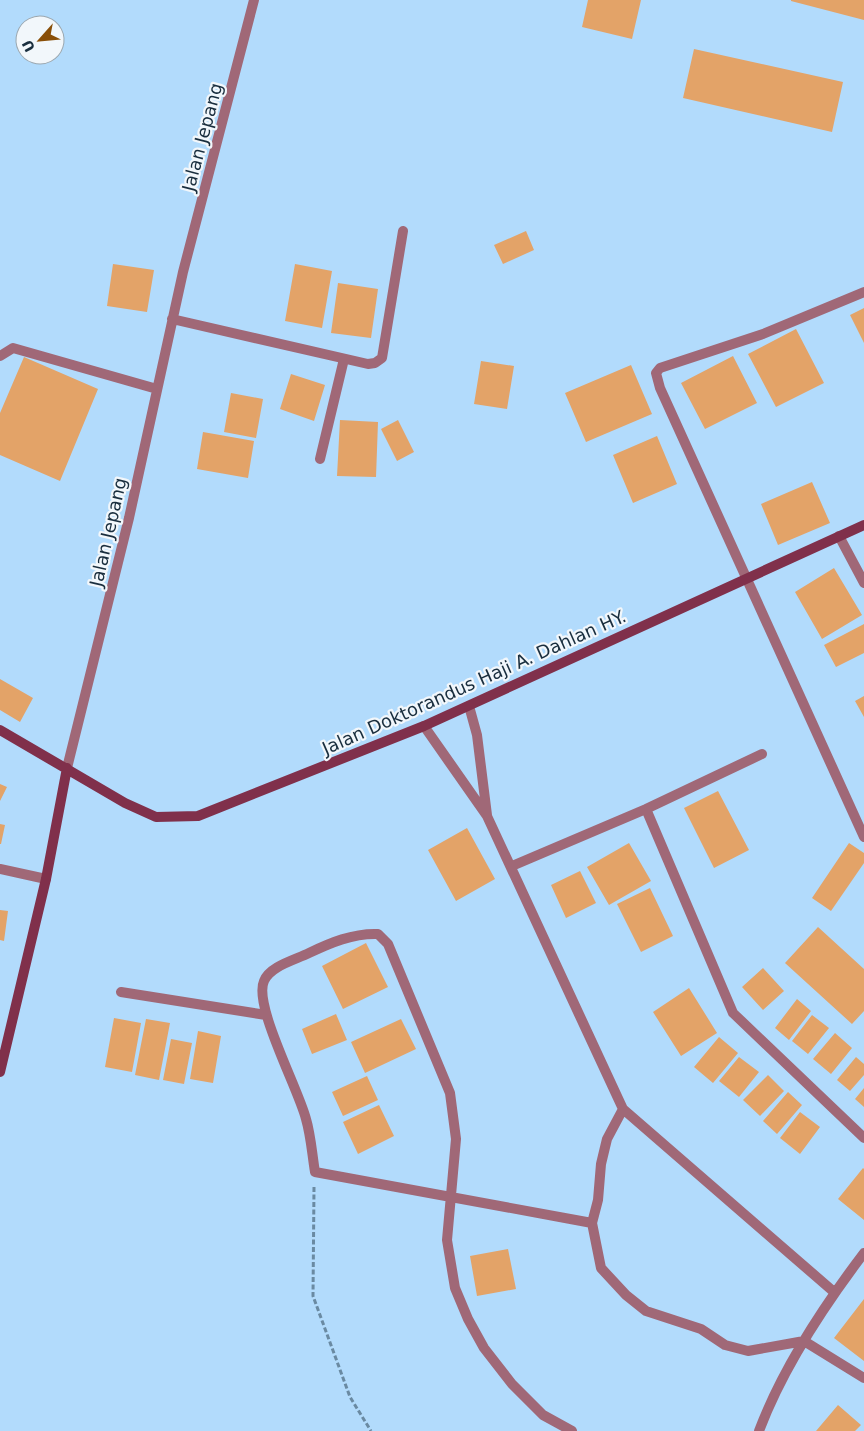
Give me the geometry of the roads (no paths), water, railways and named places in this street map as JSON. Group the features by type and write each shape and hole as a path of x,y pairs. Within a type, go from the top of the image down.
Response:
{"street":[{"name":"Jalan Jepang","path":"0,1072 46,879 67,768 129,518 172,319 254,0"},
{"path":"172,319 344,359 368,364 374,363 382,358 403,231"},
{"path":"864,292 763,334 660,368 656,373 660,388 864,837"},
{"path":"0,346 157,389"},
{"path":"0,356 12,348"},
{"path":"320,459 344,359"},
{"name":"Jalan Doktorandus Haji A. Dahlan HY.","path":"0,730 125,802 156,817 198,816 424,726 864,525"},
{"path":"840,536 864,583"},
{"path":"469,706 477,735 487,816"},
{"path":"424,726 487,816 512,866 623,1109 834,1292"},
{"path":"512,866 646,809 762,754"},
{"path":"646,809 734,1013 864,1138"},
{"path":"0,869 46,879"},
{"path":"572,1431 544,1415 512,1384 484,1348 468,1319 455,1288 447,1240 452,1196 456,1139 450,1093 388,944 378,934 361,934 322,947 274,970 264,980 261,991 266,1015 306,1118 315,1172 452,1196 592,1223"},
{"path":"120,992 266,1015"},
{"path":"623,1109 607,1139 600,1164 598,1200 592,1223 601,1268 626,1295 646,1312 682,1321 701,1329 725,1346 748,1351 804,1341 864,1378"},
{"path":"759,1431 766,1412 804,1341 834,1292 864,1253"}]}
